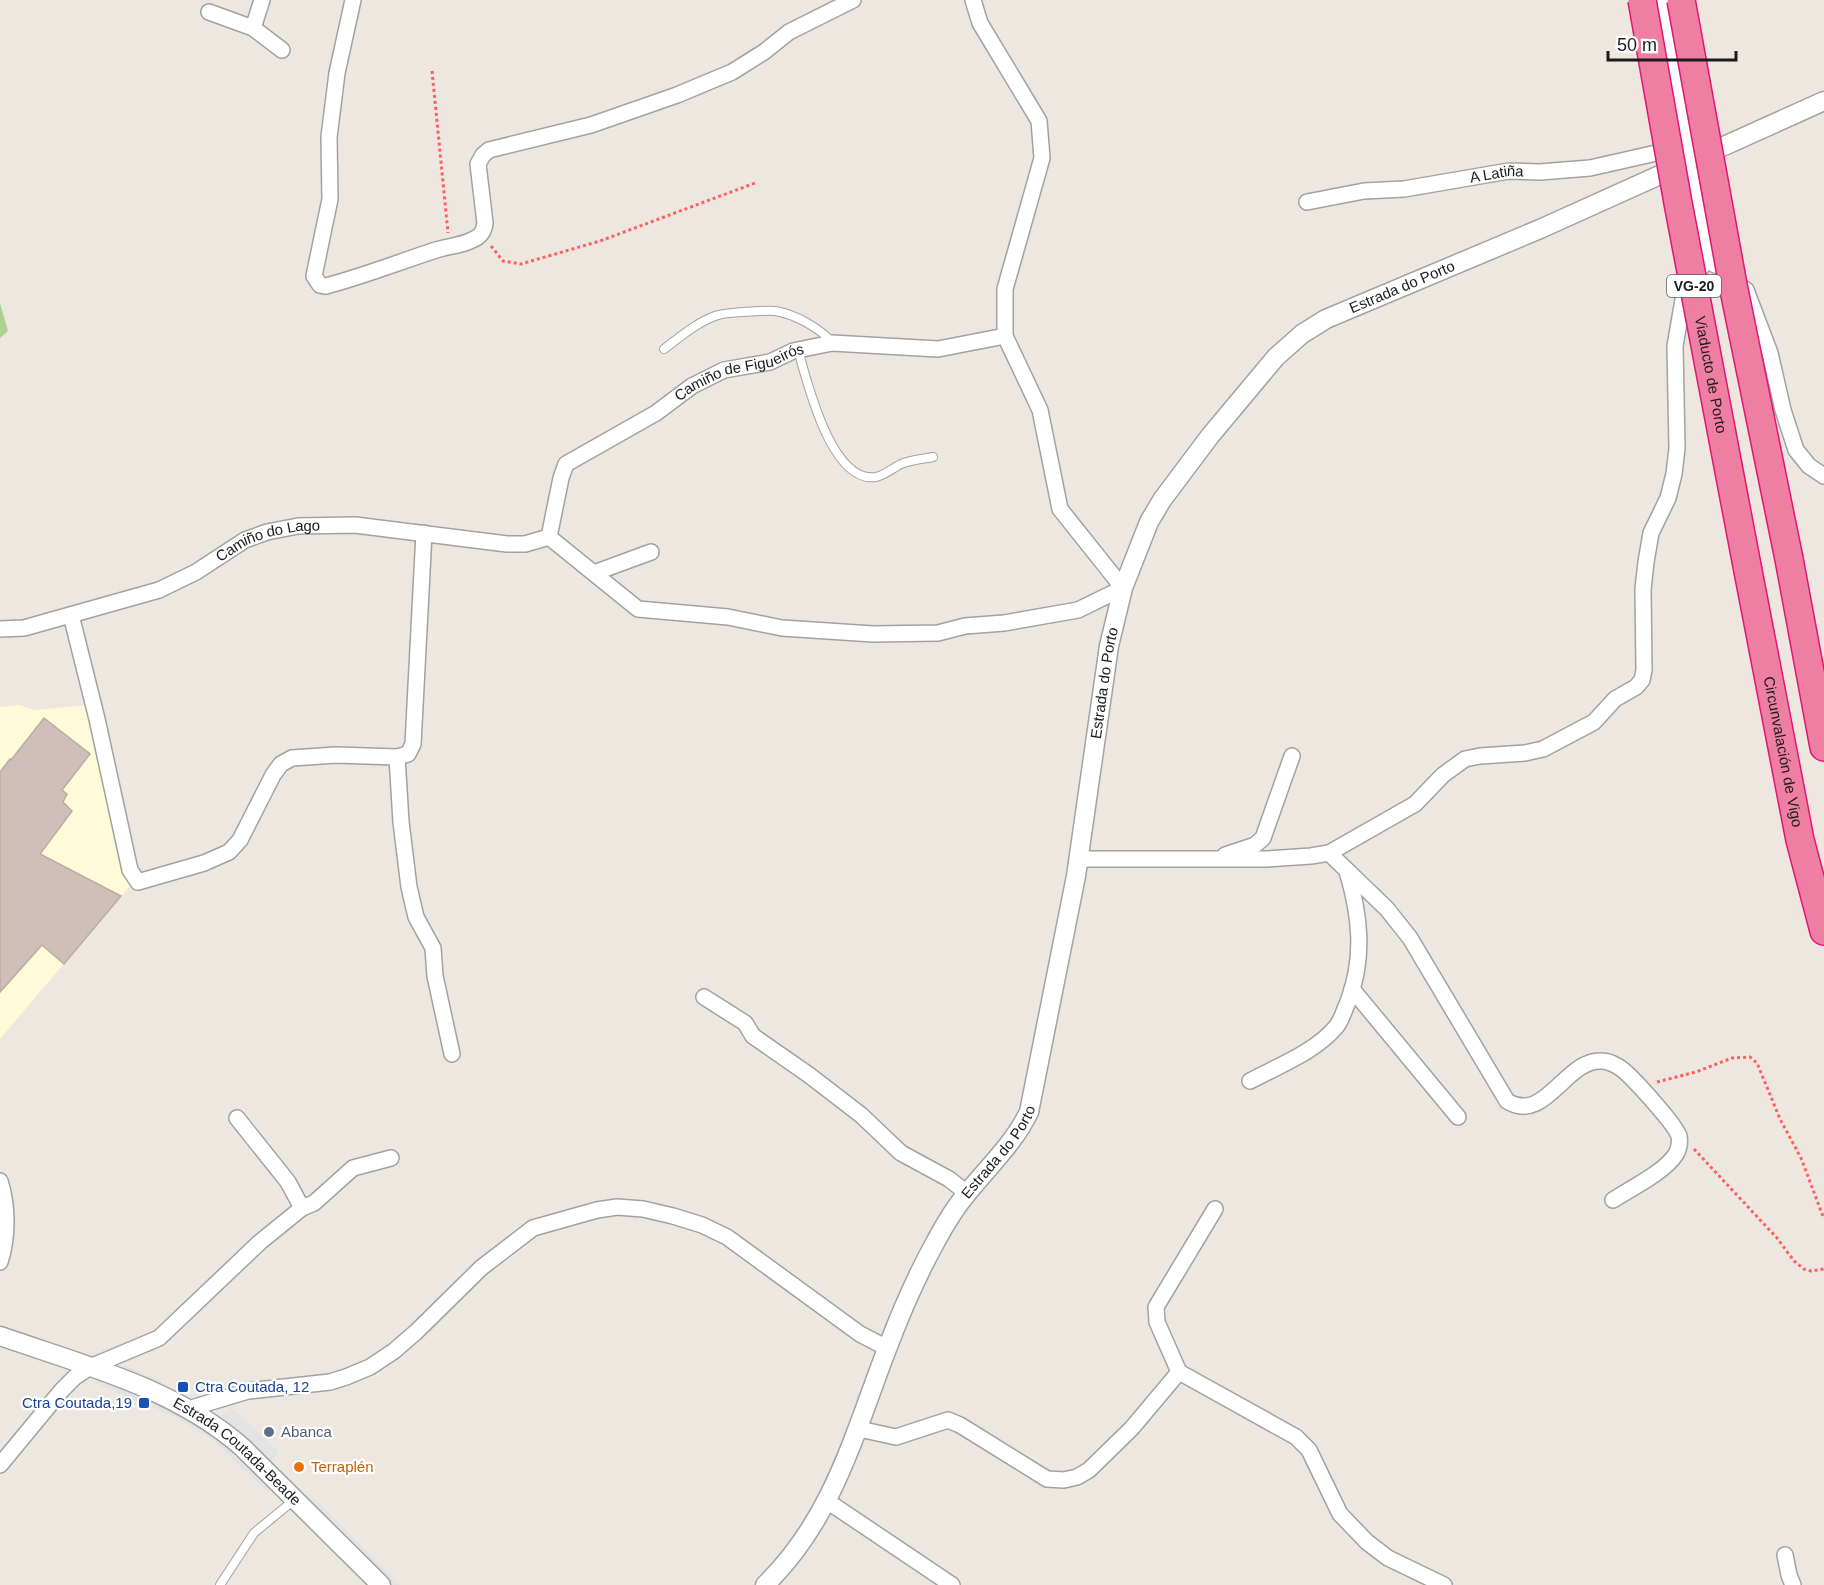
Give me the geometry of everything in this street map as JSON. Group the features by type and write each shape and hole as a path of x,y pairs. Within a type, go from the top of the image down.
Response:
{"highway":[{"name":"Viaducto de Porto","path":"1642,0 1748,571"},
{"name":"VG-20","path":"1682,0 1733,285 1789,559 1824,747"},
{"name":"Circunvalación de Vigo","path":"1748,571 1800,840 1824,931"}],"street":[{"path":"253,28 262,0"},
{"path":"352,0 337,73 329,137 330,199 314,276 320,285 367,275 449,246 473,240 484,232 478,164 489,150 591,125 677,95 732,72 764,52 789,32 853,0"},
{"path":"549,537 638,609 728,617 782,628 873,634 938,633 965,626 1004,623 1078,610 1123,588 1060,509 1040,410 1005,336 1005,289 1042,158 1039,121 980,23 973,0"},
{"path":"1661,0 1707,259 1746,290 1770,353 1783,410 1796,450 1809,466 1824,476"},
{"path":"209,12 253,28 282,50"},
{"name":"Estrada do Porto","path":"765,1585 798,1549 812,1530 827,1501 859,1429 887,1348 908,1297 936,1240 968,1193 1016,1136 1029,1112 1078,859 1109,646 1123,588 1146,530 1162,500 1259,377 1302,334 1342,312 1479,256 1687,154 1824,100"},
{"name":"A Latiña","path":"1307,202 1364,191 1404,189 1509,171 1540,172 1590,168 1687,154"},
{"path":"1078,859 1267,859 1329,853 1415,804 1455,765 1465,759 1543,749 1594,722 1615,699 1636,687 1642,680 1644,670 1643,589 1646,562 1651,533 1668,498 1677,448 1675,346 1684,294 1707,259"},
{"name":"Camiño de Figueirós","path":"549,537 566,464 656,413 692,386 724,370 770,362 798,350 832,343 938,349 1005,336"},
{"name":"Camiño do Lago","path":"0,629 24,628 159,590 196,572 245,540 267,532 298,526 355,525 507,544 525,544 549,537"},
{"path":"71,615 97,719 130,870 138,882 204,863 229,852 240,840 273,775 281,764 292,758 336,755 397,757 408,754 413,744 424,533"},
{"path":"594,573 651,552"},
{"path":"1217,858 1255,845 1263,838 1292,756"},
{"path":"397,757 401,822 409,887 416,917 434,948 435,976 452,1054"},
{"path":"1329,853 1387,909 1410,938 1507,1101 1516,1106 1531,1106 1579,1068 1596,1061 1604,1061 1621,1068 1672,1125 1679,1138 1680,1145 1677,1154 1659,1171 1613,1200"},
{"path":"1250,1081 1310,1049 1340,1020 1352,989 1360,937 1358,913 1347,871"},
{"path":"1352,989 1458,1117"},
{"path":"704,997 745,1023 753,1036 861,1115 901,1153 949,1179 968,1193"},
{"path":"237,1118 288,1182 302,1208"},
{"path":"0,1465 62,1390 90,1367 159,1338 260,1242 302,1208 314,1203 353,1168 391,1158"},
{"path":"0,1180 5,1218 5,1245 0,1262"},
{"path":"188,1409 248,1391 330,1382 370,1366 394,1351 481,1268 533,1228 597,1210 617,1208 643,1209 673,1216 702,1225 727,1237 860,1334 887,1348"},
{"path":"1215,1209 1156,1307 1157,1322 1179,1372 1296,1437 1309,1450 1340,1514 1360,1535 1388,1558 1444,1585"},
{"name":"Estrada Coutada-Beade","path":"0,1336 90,1367 166,1398 224,1432 381,1585"},
{"path":"859,1429 896,1437 948,1420 960,1425 1047,1479 1064,1480 1077,1477 1089,1470 1132,1428 1179,1372"},
{"path":"827,1501 952,1585"},
{"path":"1785,1555 1793,1585"}],"lane":[{"path":"664,350 697,325 715,316 727,313 766,311 778,312 797,319 822,332 832,343"},
{"path":"798,350 815,405 832,446 837,455 850,468 862,475 875,477 902,464 933,458"},
{"path":"220,1585 254,1533 294,1500"}],"path":[{"path":"432,71 449,246"},
{"path":"484,232 503,261 521,264 600,241 755,183"},
{"path":"1637,1085 1684,1075 1732,1058 1750,1057 1757,1062 1780,1119 1810,1179 1824,1219"},
{"path":"1679,1138 1687,1141 1777,1238 1794,1261 1810,1271 1824,1269"}],"shaded area":[{"path":"20,705 34,710 88,705 130,886 0,1039 0,707"},
{"path":"123,1365 163,1382 160,1387 121,1371"},
{"path":"94,1376 145,1396 200,1425 236,1454 271,1489 268,1493 214,1441 177,1418 95,1383"},
{"path":"231,1407 279,1452 271,1462 221,1416"},
{"path":"309,1493 400,1585 390,1585 304,1498"}],"green space":[{"path":"0,303 8,331 0,338"}],"building":[{"path":"44,718 90,754 62,790 67,794 63,802 72,811 40,854 121,896 64,964 42,945 0,992 0,772"}],"place":[{"name":"Ctra Coutada, 12","path":"183,1387"},
{"name":"Ctra Coutada,19","path":"144,1403"},
{"name":"Abanca","path":"269,1432"},
{"name":"Terraplén","path":"299,1467"}]}
